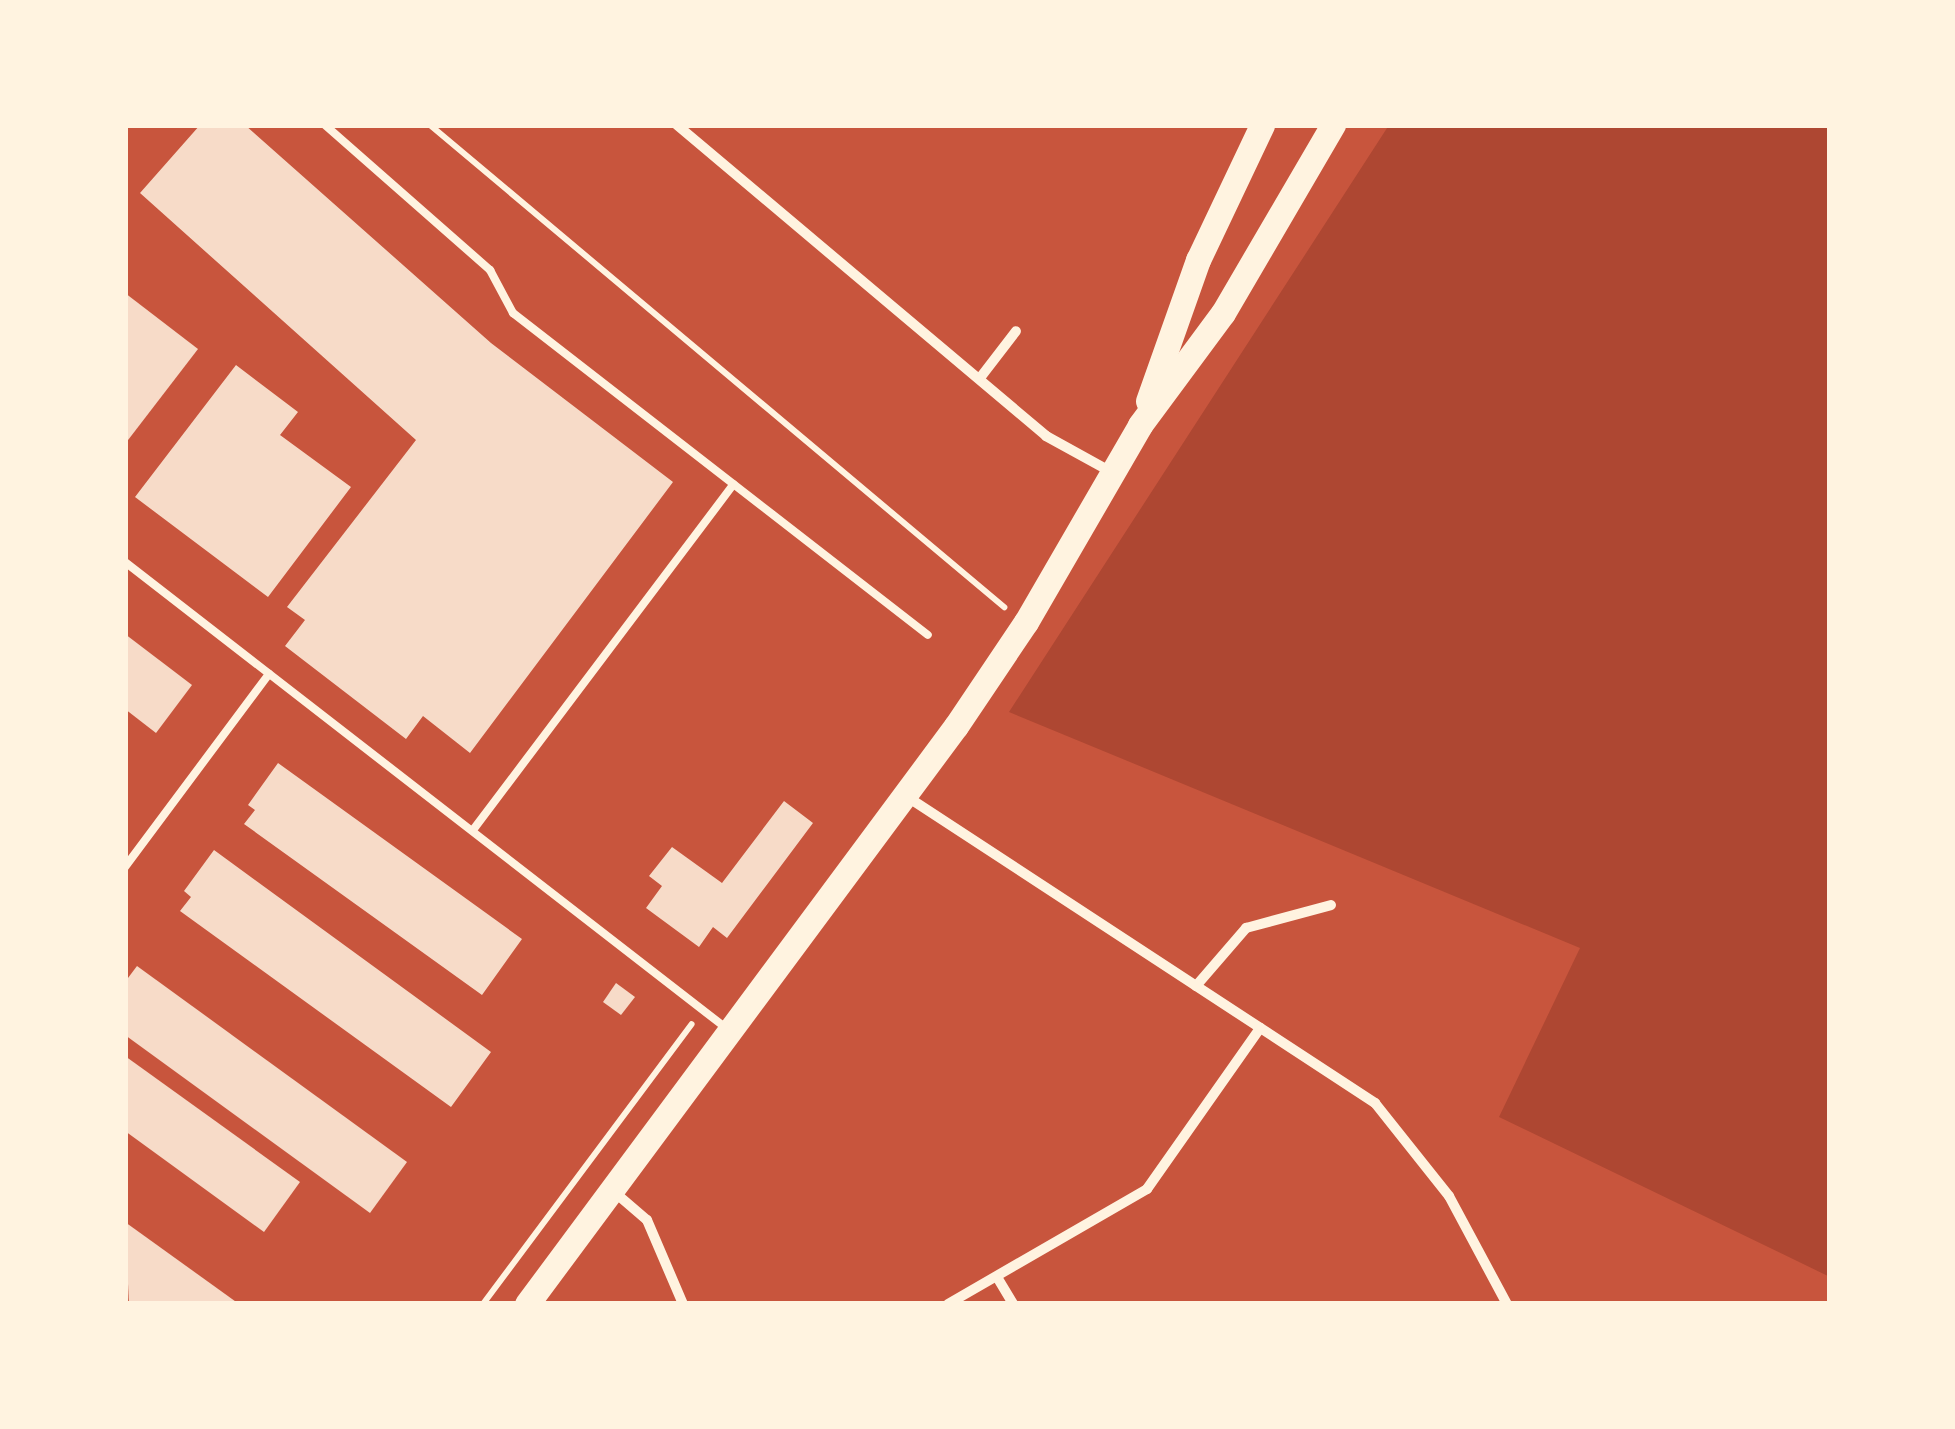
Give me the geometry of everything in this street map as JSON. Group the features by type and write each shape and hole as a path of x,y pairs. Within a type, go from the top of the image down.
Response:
{"main road":[{"path":"1140,425 1198,260 1262,125"},
{"path":"527,1304 906,796 1026,622 1140,425 1222,313 1333,125"}],"street":[{"path":"677,125 1046,436 1113,473"},
{"path":"980,378 1016,331"},
{"path":"906,796 1376,1103 1449,1196 1507,1304"},
{"path":"1196,986 1246,928 1331,905"},
{"path":"948,1304 1147,1190 1260,1028"},
{"path":"612,1190 647,1220 684,1304"},
{"path":"997,1277 1013,1304"}],"lane":[{"path":"325,125 490,270 514,313 928,636"},
{"path":"473,830 734,484"},
{"path":"125,562 704,1008 730,1032"},
{"path":"125,868 270,674"}],"path":[{"path":"430,125 951,568 1026,622"},
{"path":"483,1304 704,1008"}],"shaded area":[{"path":"1389,125 1830,125 1830,1277 1499,1117 1580,948 1009,712"}],"building":[{"path":"200,125 245,125 491,343 673,482 470,753 423,716 406,739 285,646 305,620 287,607 416,440 140,193"},
{"path":"125,293 198,349 125,444"},
{"path":"236,365 298,412 280,435 351,487 268,597 135,497"},
{"path":"125,634 192,685 156,733 125,709"},
{"path":"278,763 522,939 482,995 244,824 255,810 248,805"},
{"path":"784,801 813,823 727,938 713,927 699,947 646,908 662,886 649,876 672,847 722,883"},
{"path":"214,850 491,1052 451,1107 180,911 191,897 184,891"},
{"path":"137,966 407,1162 370,1213 125,1035 125,982"},
{"path":"616,983 635,997 621,1015 603,1002"},
{"path":"125,1056 300,1182 264,1232 125,1131"},
{"path":"125,1222 239,1304 129,1304"}]}
